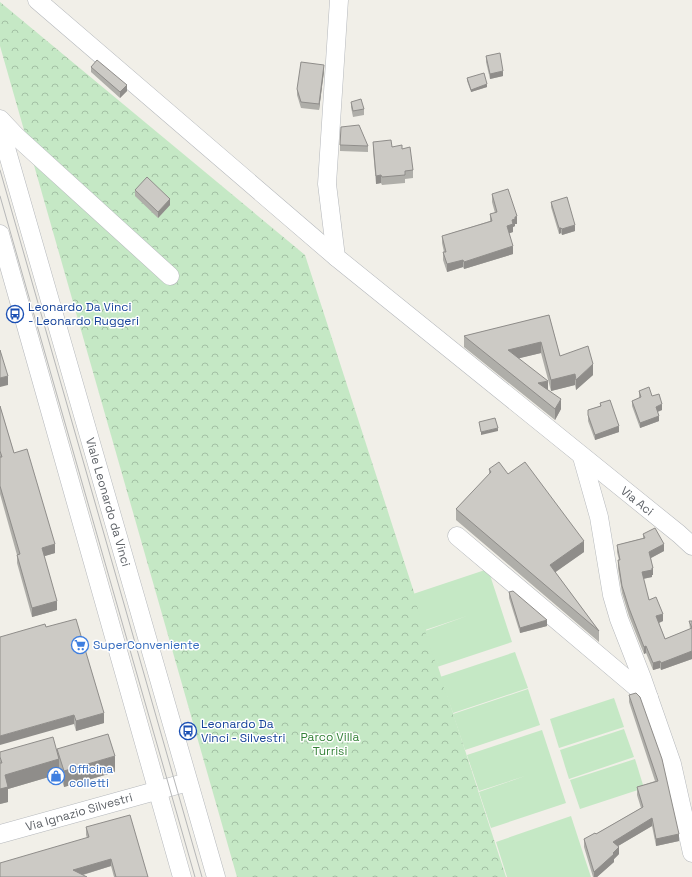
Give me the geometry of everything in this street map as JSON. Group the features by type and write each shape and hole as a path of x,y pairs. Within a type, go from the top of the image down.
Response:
{"street":[{"name":"Via Aci","path":"37,0 336,257 692,546"},
{"path":"336,257 327,184 339,0"},
{"path":"0,119 16,136 170,276"},
{"name":"Viale Leonardo da Vinci","path":"0,127 216,877"},
{"path":"0,234 3,257 182,877"},
{"path":"3,257 35,249"},
{"path":"582,457 599,517 612,595 619,619 642,678 672,764 692,853"},
{"path":"457,536 648,698"},
{"name":"Via Ignazio Silvestri","path":"0,834 188,782"}],"green space":[{"name":"Parco Villa Turrisi","path":"0,2 305,255 506,877 237,877 0,46"},
{"path":"488,569 512,642 437,667 425,631 467,616 425,630 413,594"},
{"path":"515,652 528,688 453,713 440,677"},
{"path":"528,689 540,725 465,750 453,714"},
{"path":"614,698 624,727 559,748 550,719"},
{"path":"624,729 634,757 569,779 560,750"},
{"path":"542,730 566,803 491,828 479,792 525,776 479,791 467,755"},
{"path":"635,759 644,788 580,809 570,780"},
{"path":"571,816 591,877 507,877 496,842"}],"building":[{"path":"500,53 503,71 490,74 486,56"},
{"path":"97,60 127,85 120,92 91,67"},
{"path":"301,62 324,65 319,104 301,102 297,89"},
{"path":"484,73 487,84 471,90 467,78"},
{"path":"361,99 364,109 353,111 351,102"},
{"path":"359,125 368,146 340,145 341,127"},
{"path":"391,140 392,147 402,145 402,149 410,147 413,170 405,171 405,175 382,177 381,175 376,176 373,142"},
{"path":"147,177 170,199 158,212 135,190"},
{"path":"508,189 517,216 512,220 513,224 507,226 513,246 464,262 463,260 447,264 443,252 446,252 442,236 492,221 490,214 497,212 492,194"},
{"path":"567,197 575,225 562,229 559,228 551,202"},
{"path":"549,315 560,356 588,346 593,364 576,380 575,374 551,380 541,342 508,350 548,381 538,383 561,399 555,409 464,336"},
{"path":"0,350 8,376 0,378"},
{"path":"649,387 652,396 659,394 662,404 656,407 659,416 640,423 632,401 641,397 639,391"},
{"path":"610,400 619,426 595,435 588,415 588,410 601,406 600,403"},
{"path":"0,406 14,453 27,449 55,544 42,548 57,601 32,608 17,555 20,554 0,486 0,457 2,457 0,451"},
{"path":"495,418 498,428 481,432 479,422"},
{"path":"499,462 508,474 525,462 584,541 550,565 599,631 456,509 491,472 489,469"},
{"path":"655,528 664,544 649,552 653,568 652,570 642,572 649,600 656,597 663,614 656,616 665,639 692,628 692,651 661,663 660,661 653,663 646,646 644,647 629,608 622,586 617,545 645,538 643,534"},
{"path":"513,591 547,620 520,628 509,592"},
{"path":"76,619 104,713 76,721 74,715 0,736 0,637 45,624 46,627"},
{"path":"689,621 692,621 692,628"},
{"path":"636,693 640,697 662,759 679,834 656,839 652,818 613,842 619,847 613,853 614,854 594,872 584,839 595,833 596,834 643,807 637,787 658,781 629,695"},
{"path":"108,734 115,756 64,771 57,749"},
{"path":"53,737 59,759 5,775 8,787 0,789 0,763 2,763 0,752"},
{"path":"130,815 148,877 116,877 111,859 73,870 87,877 0,877 0,863 89,837 86,827"}],"tram line":[{"path":"0,170 202,877"},
{"path":"0,196 195,877"}],"place":[{"name":"Leonardo Da Vinci - Leonardo Ruggeri","path":"15,314"},
{"name":"SuperConveniente","path":"80,645"},
{"name":"Leonardo Da Vinci - Silvestri","path":"188,731"},
{"name":"Officina colletti","path":"56,776"}]}
